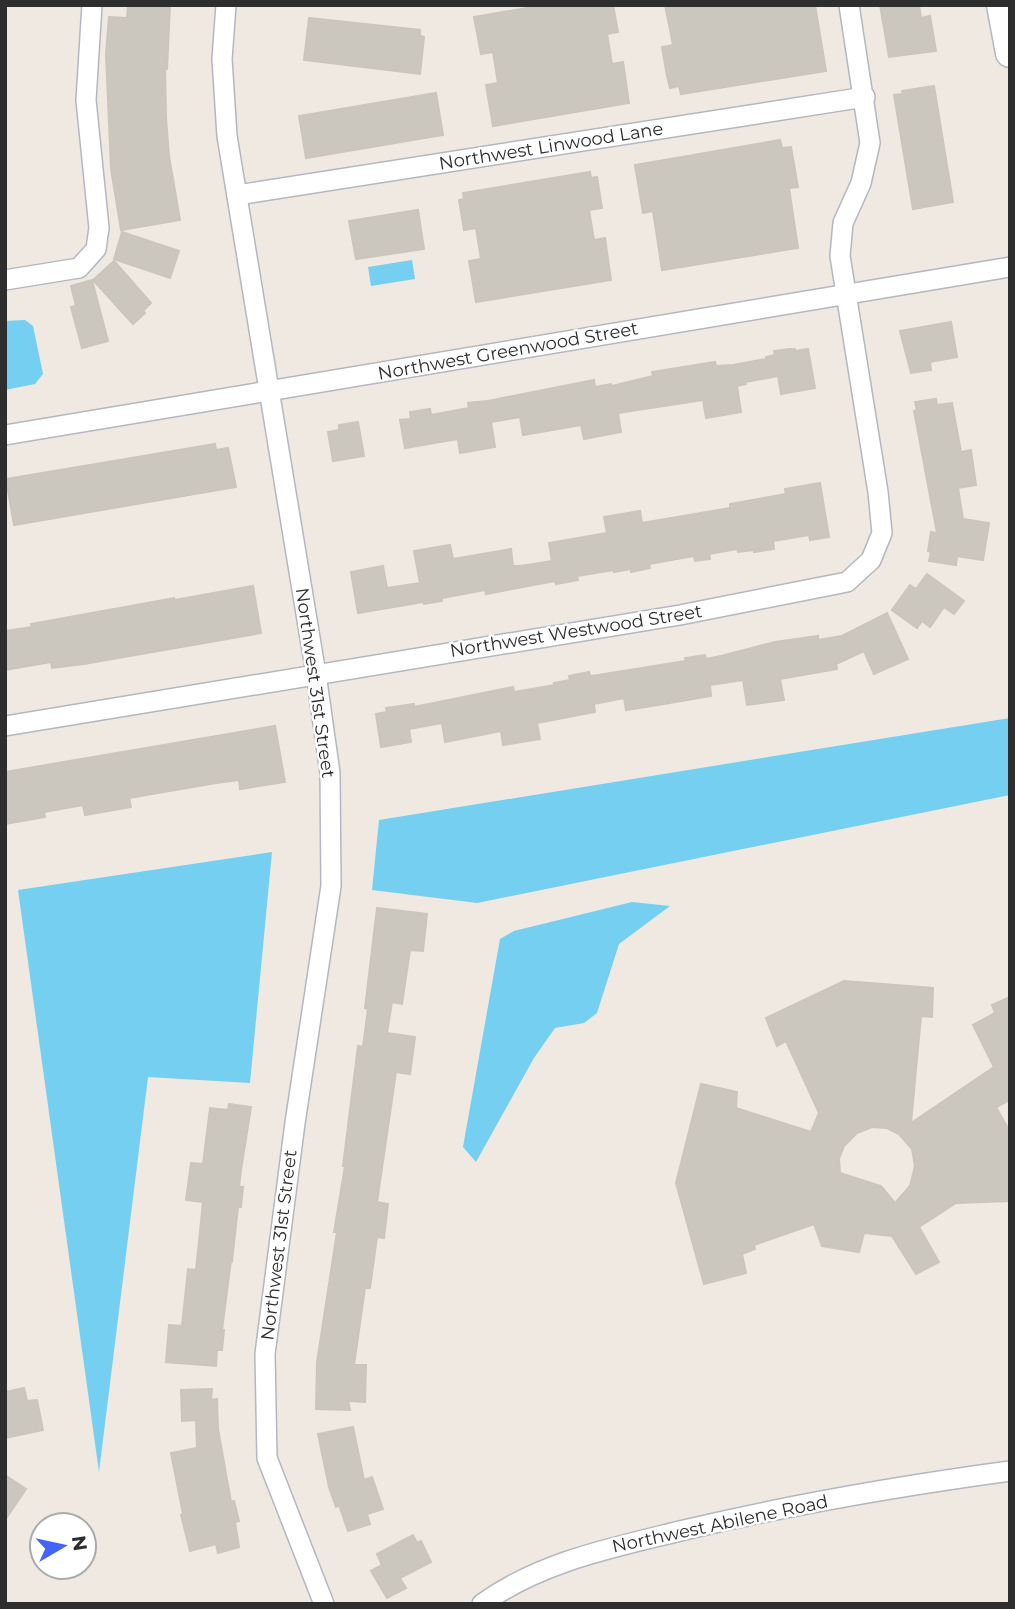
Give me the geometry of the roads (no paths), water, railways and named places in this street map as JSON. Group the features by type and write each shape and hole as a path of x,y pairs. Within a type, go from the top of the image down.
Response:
{"main road":[{"path":"1001,5 1010,52"}],"street":[{"path":"5,280 79,268 96,249 99,228 86,100 92,5"},
{"name":"Northwest 31st Street","path":"226,5 222,59 227,136 330,773 331,886 295,1123 265,1354 267,1458 324,1604"},
{"name":"Northwest Westwood Street","path":"5,726 680,614 847,583 871,560 882,533 878,492 840,256 843,223 861,183 870,143 849,5"},
{"name":"Northwest Linwood Lane","path":"237,195 865,97"},
{"name":"Northwest Greenwood Street","path":"5,435 1010,267"},
{"name":"Northwest Abilene Road","path":"482,1604 504,1588 585,1554 775,1509 1010,1471"}],"water":[{"path":"412,260 415,279 371,286 368,267"},
{"path":"25,320 33,326 43,374 35,384 5,390 5,321"},
{"path":"1010,718 1010,795 477,903 372,890 379,820"},
{"path":"272,852 250,1083 148,1077 99,1472 18,890"},
{"path":"632,902 670,906 619,944 597,1013 584,1023 555,1028 534,1058 476,1162 463,1147 500,939 514,931"}]}
